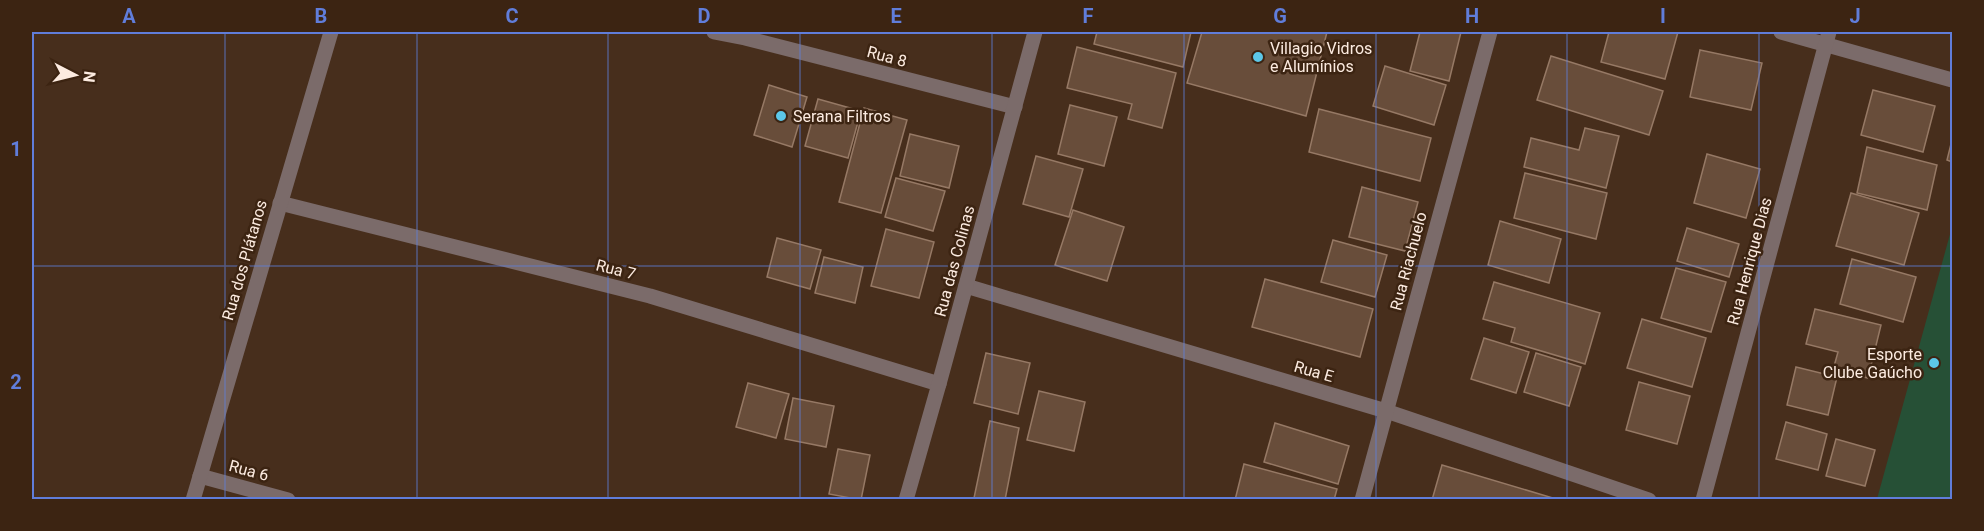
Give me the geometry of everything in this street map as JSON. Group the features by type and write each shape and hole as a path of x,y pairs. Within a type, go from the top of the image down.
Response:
{"street":[{"name":"Rua dos Plátanos","path":"194,500 331,32"},
{"name":"Rua 8","path":"714,32 1015,107"},
{"name":"Rua das Colinas","path":"906,500 1035,32"},
{"name":"Rua Riachuelo","path":"1362,500 1490,32"},
{"path":"1781,32 1828,38 1953,80"},
{"name":"Rua Henrique Dias","path":"1703,500 1828,38"},
{"name":"Rua 7","path":"280,203 650,296 939,384"},
{"name":"Rua E","path":"966,286 1386,411 1649,500"},
{"name":"Rua 6","path":"200,476 288,500"}],"green space":[{"name":"Esporte Clube Gaúcho","path":"1952,227 1952,499 1877,499"}],"building":[{"path":"1097,32 1191,32 1183,67 1094,44"},
{"name":"Villagio Vidros e Alumínios","path":"1202,32 1327,32 1306,116 1187,83"},
{"path":"1420,32 1461,32 1449,81 1410,71"},
{"path":"1609,32 1678,32 1665,79 1601,62"},
{"path":"1077,47 1176,73 1162,128 1128,119 1132,104 1067,88"},
{"path":"1700,50 1762,63 1751,110 1690,97"},
{"path":"1551,56 1663,91 1649,135 1537,100"},
{"path":"1385,66 1446,85 1434,125 1373,106"},
{"name":"Serana Filtros","path":"769,85 807,97 792,147 754,135"},
{"path":"1873,90 1935,106 1923,152 1861,135"},
{"path":"818,99 861,111 848,158 805,146"},
{"path":"1070,105 1117,117 1104,166 1058,154"},
{"path":"864,108 907,120 881,213 839,202"},
{"path":"1319,109 1431,138 1420,181 1309,152"},
{"path":"1585,128 1619,136 1606,188 1524,167 1531,138 1579,150"},
{"path":"910,134 959,146 949,188 900,176"},
{"path":"1952,140 1952,162 1947,160"},
{"path":"1867,147 1937,165 1927,210 1857,193"},
{"path":"1707,154 1760,169 1746,218 1694,203"},
{"path":"1036,156 1083,169 1069,217 1023,204"},
{"path":"1525,173 1607,193 1596,239 1514,218"},
{"path":"896,178 945,191 933,231 885,217"},
{"path":"1362,187 1418,202 1405,251 1349,237"},
{"path":"1851,193 1919,213 1904,265 1836,246"},
{"path":"1073,210 1124,227 1107,281 1055,265"},
{"path":"1500,221 1561,239 1549,283 1488,265"},
{"path":"1687,228 1739,244 1729,277 1677,261"},
{"path":"886,229 934,242 919,298 871,286"},
{"path":"777,238 821,250 810,289 767,277"},
{"path":"1333,240 1387,255 1375,297 1321,282"},
{"path":"824,257 863,267 855,303 815,293"},
{"path":"1852,259 1916,277 1903,322 1840,304"},
{"path":"1676,268 1726,282 1711,332 1661,318"},
{"path":"1265,279 1373,309 1360,357 1252,327"},
{"path":"1494,282 1600,313 1585,364 1511,342 1515,328 1483,319"},
{"path":"1815,309 1881,325 1868,378 1833,370 1838,352 1806,344"},
{"path":"1642,319 1706,338 1692,387 1627,368"},
{"path":"1484,338 1529,352 1516,393 1471,379"},
{"path":"986,353 1030,363 1018,414 974,403"},
{"path":"1536,353 1581,367 1569,406 1524,392"},
{"path":"1796,367 1837,377 1828,415 1787,405"},
{"path":"1639,382 1690,396 1677,444 1626,430"},
{"path":"748,383 789,394 776,438 736,427"},
{"path":"1039,391 1085,402 1074,451 1027,440"},
{"path":"793,398 834,406 826,447 785,439"},
{"path":"990,421 1019,428 1005,500 974,498"},
{"path":"1786,422 1827,434 1818,470 1776,459"},
{"path":"1275,423 1349,446 1338,484 1264,462"},
{"path":"1836,439 1875,450 1865,486 1826,476"},
{"path":"838,449 870,455 861,500 829,494"},
{"path":"1244,464 1337,489 1334,500 1235,500"},
{"path":"1442,465 1553,498 1553,500 1432,500"}],"place":[{"name":"Villagio Vidros e Alumínios","path":"1258,57"},
{"name":"Serana Filtros","path":"781,116"},
{"name":"Esporte Clube Gaúcho","path":"1934,363"}]}
